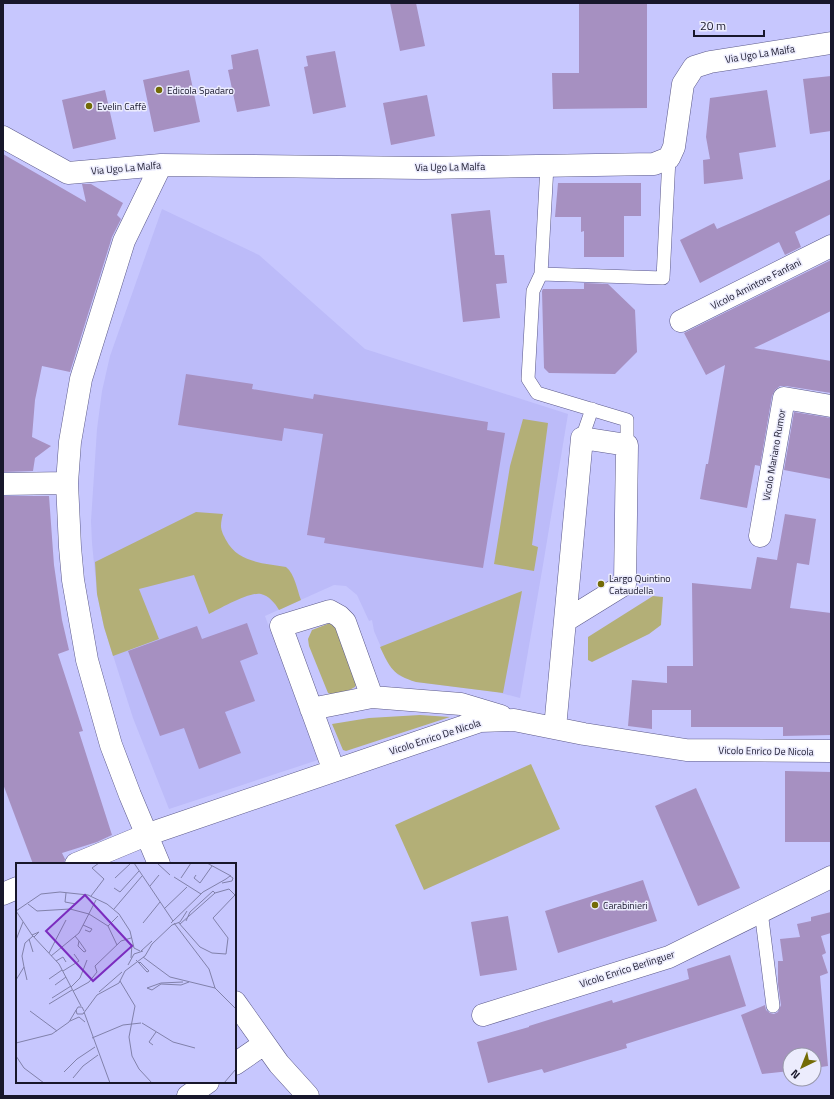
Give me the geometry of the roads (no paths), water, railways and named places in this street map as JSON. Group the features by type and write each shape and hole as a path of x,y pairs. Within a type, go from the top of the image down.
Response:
{"street":[{"name":"Via Ugo La Malfa","path":"3,137 68,173 161,165 423,168 654,164 670,158 674,147 683,84 694,67 710,62 831,43"},
{"path":"159,863 111,745 87,660 73,580 67,483 70,442 81,379 124,241 161,165"},
{"name":"Vicolo Amintore Fanfani","path":"681,321 831,246"},
{"name":"Vicolo Mariano Rumor","path":"760,536 784,398 831,406"},
{"path":"555,728 582,438 627,445 625,584 565,621"},
{"path":"3,484 67,483"},
{"path":"334,771 281,626 330,611 339,616 345,622 372,696"},
{"path":"312,709 372,696 461,704 514,720"},
{"name":"Vicolo Enrico De Nicola","path":"78,863 146,835 480,721 514,720 686,750 831,752"},
{"name":"Vicolo Enrico Berlinguer","path":"482,1015 669,957 831,877"},
{"path":"3,894 16,888"},
{"path":"236,1003 279,1064 308,1096"},
{"path":"236,1063 264,1044"}],"lane":[{"path":"541,274 663,278 670,158"},
{"path":"548,166 541,274 533,290 528,379 537,393 627,420 627,445"},
{"path":"582,438 592,409"},
{"path":"761,911 773,1006"}],"place":[{"name":"Edicola Spadaro","path":"159,90"},
{"name":"Evelin Caffè","path":"89,106"},
{"name":"Largo Quintino Cataudella","path":"601,584"},
{"name":"Carabinieri","path":"595,905"}]}
